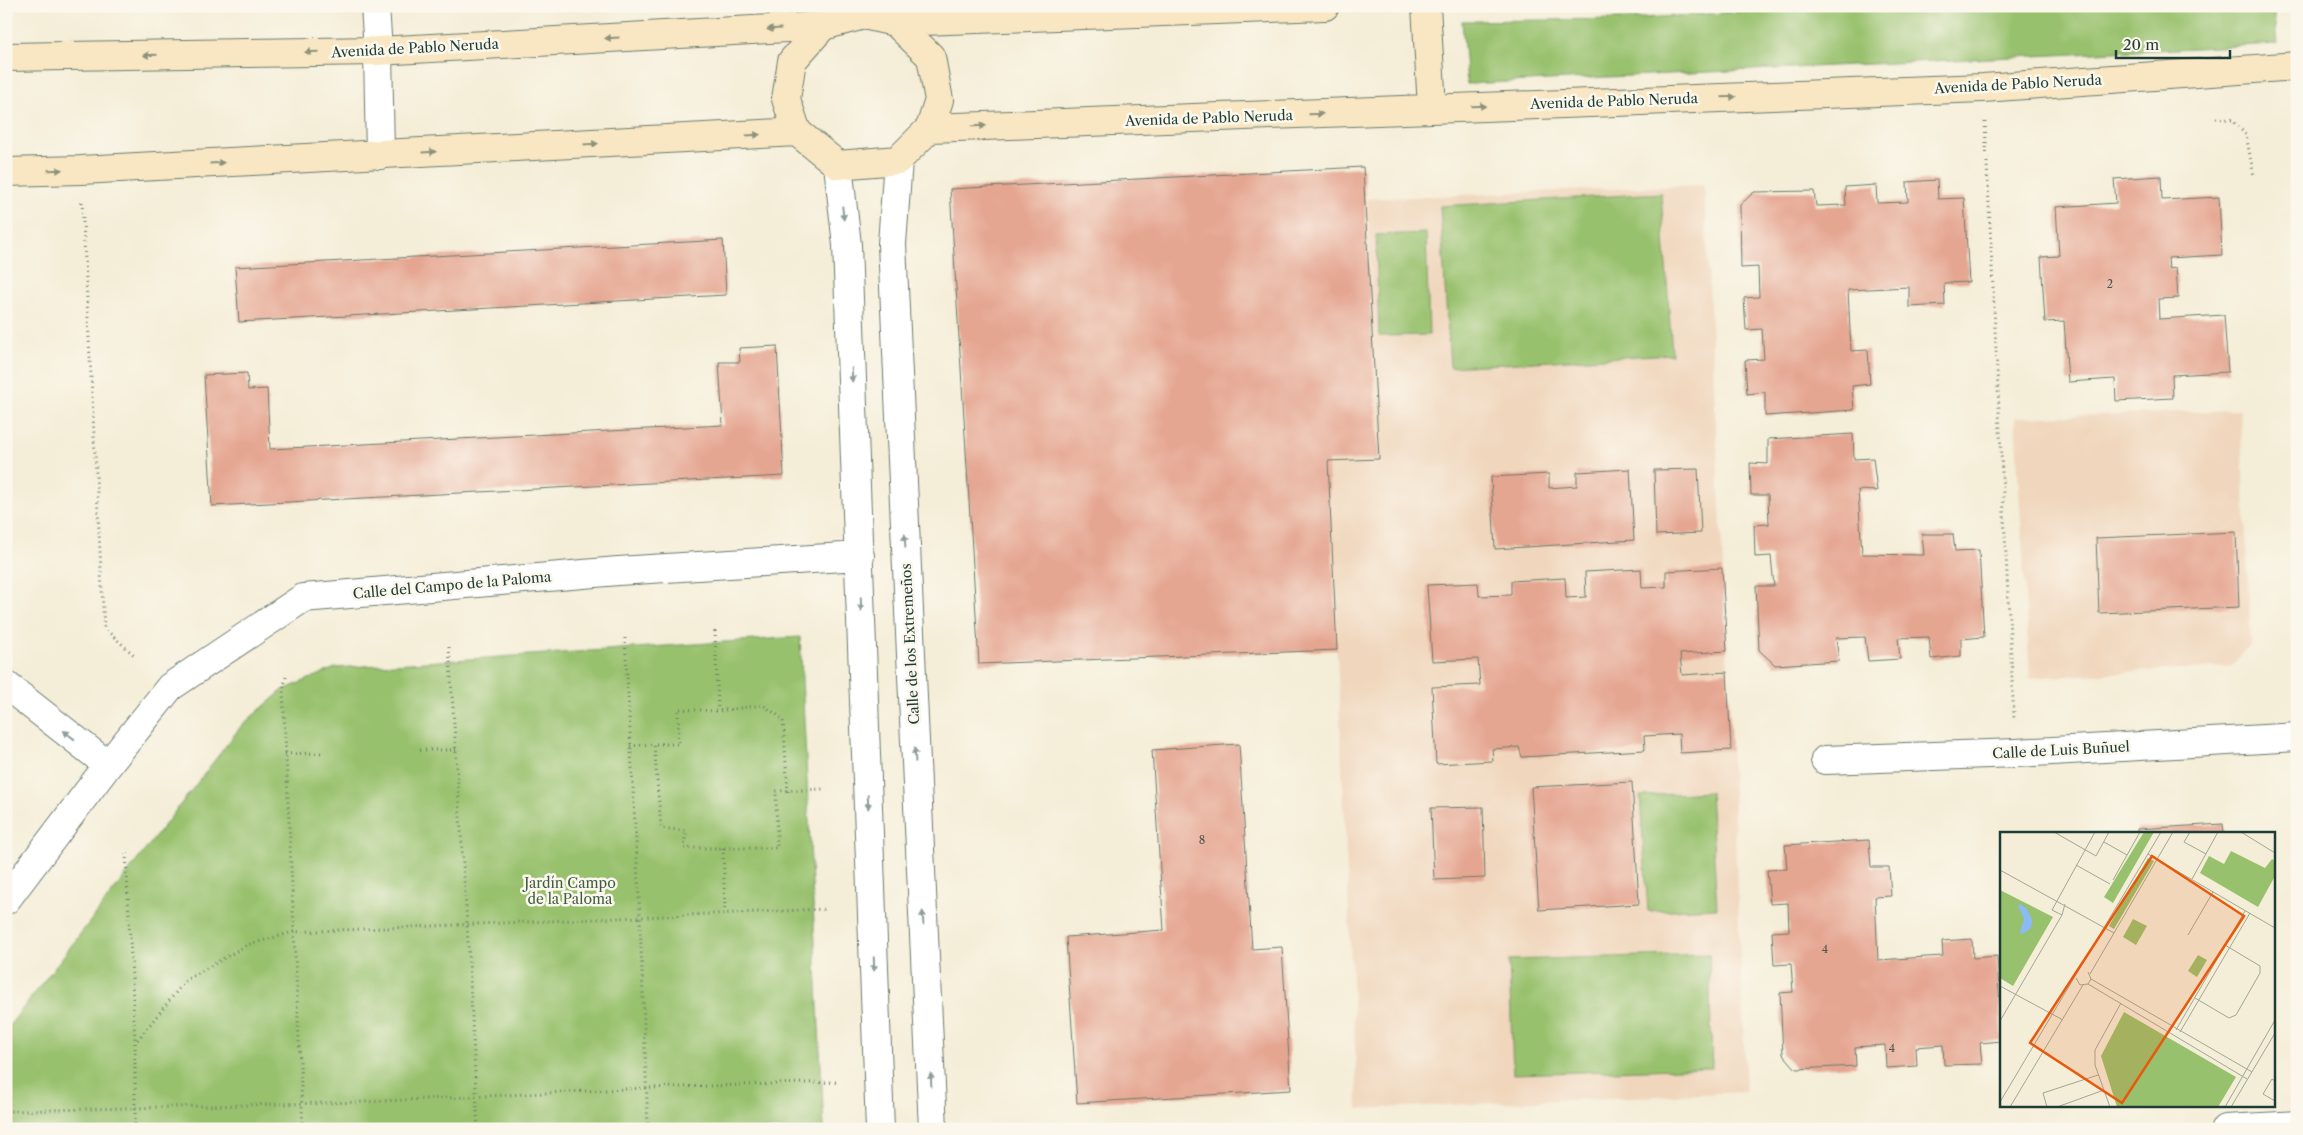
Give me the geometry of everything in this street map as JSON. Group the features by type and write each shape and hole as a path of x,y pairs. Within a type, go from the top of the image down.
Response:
{"main road":[{"path":"895,22 931,57 939,100 930,128 898,160 838,165 797,132 786,99 792,61 823,26 864,15 895,22 1325,6"},
{"path":"1426,6 1432,108"},
{"name":"Avenida de Pablo Neruda","path":"6,57 378,52 823,26"},
{"name":"Avenida de Pablo Neruda","path":"930,128 1983,88 2297,66"},
{"path":"6,172 380,155 797,132"}],"street":[{"path":"375,6 380,155"},
{"name":"Calle de los Extremeños","path":"898,160 892,244 893,282 934,1129"},
{"path":"838,165 847,246 880,1129"},
{"name":"Calle del Campo de la Paloma","path":"6,900 108,765 170,688 303,598 612,571 860,556"},
{"path":"6,686 108,765"},
{"name":"Calle de Luis Buñuel","path":"1825,760 2016,753 2297,737"},
{"path":"2224,1129 2297,1125"}],"path":[{"path":"1983,88 2016,753"},
{"path":"2216,118 2232,120 2246,135 2254,176"},
{"path":"81,170 104,628 134,655"},
{"path":"715,631 718,711"},
{"path":"624,638 640,917 648,1129"},
{"path":"449,647 478,1129"},
{"path":"286,677 282,690 303,1129"},
{"path":"630,746 679,744 678,709 718,711 763,705 783,718 788,792"},
{"path":"654,744 661,828 686,831 684,848 776,848 776,791 788,792 823,789"},
{"path":"420,750 456,750"},
{"path":"285,754 321,753"},
{"path":"723,848 725,913"},
{"path":"126,853 135,1043 135,1129"},
{"path":"135,1043 186,980 247,944 294,932 827,909"},
{"path":"6,1108 10,1111 301,1104 647,1088 836,1082"}],"shaded area":[{"path":"1704,185 1746,1092 1358,1109 1328,461 1379,458 1367,199"},
{"path":"2240,410 2251,644 2232,666 2030,678 2015,418"}],"green space":[{"path":"1835,6 2273,6 2277,44 1467,84 1462,21 1628,19"},
{"path":"1661,193 1672,354 1450,367 1440,206"},
{"path":"1426,233 1429,335 1379,336 1376,235"},
{"name":"Jardín Campo de la Paloma","path":"800,637 824,1129 6,1129 6,1030 242,725 283,690 335,668"},
{"path":"1710,792 1717,908 1648,911 1640,796"},
{"path":"1709,954 1712,1068 1513,1074 1509,960"}],"building":[{"path":"1363,167 1379,459 1328,461 1337,650 979,664 950,189"},
{"path":"2161,176 2162,200 2219,197 2222,255 2168,258 2169,269 2176,268 2178,298 2158,299 2159,319 2224,315 2228,372 2172,375 2173,398 2116,401 2115,379 2068,382 2064,321 2045,322 2041,257 2059,256 2056,207 2116,203 2114,179"},
{"path":"1937,180 1938,199 1964,198 1969,282 1944,283 1945,305 1909,307 1909,287 1848,290 1851,351 1868,350 1870,384 1852,386 1854,410 1765,416 1765,392 1747,394 1745,360 1764,359 1762,329 1746,330 1744,298 1759,297 1758,267 1741,268 1740,205 1754,192 1814,191 1816,206 1846,205 1845,187 1876,185 1877,203 1908,202 1907,182"},
{"path":"723,240 726,295 239,322 235,267"},
{"path":"777,346 784,476 212,506 204,375 247,373 248,390 267,389 270,449 723,425 719,362 740,362 739,348"},
{"path":"1853,434 1854,459 1873,458 1877,491 1858,490 1862,554 1924,555 1922,534 1953,534 1955,551 1979,550 1984,637 1961,639 1961,656 1931,659 1929,637 1898,638 1900,659 1868,661 1865,637 1836,638 1839,661 1775,665 1759,650 1756,586 1774,586 1771,556 1755,557 1754,525 1769,524 1768,495 1751,495 1750,463 1768,464 1768,439"},
{"path":"1630,469 1634,540 1495,549 1491,477 1549,474 1549,488 1577,486 1577,472"},
{"path":"1698,469 1701,533 1656,535 1654,470"},
{"path":"2236,532 2239,607 2099,613 2096,538"},
{"path":"1722,568 1727,651 1680,654 1682,675 1727,672 1731,750 1680,753 1679,734 1644,736 1645,750 1522,757 1519,747 1492,749 1493,761 1436,764 1432,687 1480,685 1478,659 1432,661 1427,585 1478,583 1479,596 1511,595 1511,581 1565,578 1566,598 1586,597 1585,572 1641,569 1642,588 1666,587 1666,571"},
{"path":"1239,744 1252,949 1282,947 1291,1090 1077,1103 1066,937 1164,930 1152,750"},
{"path":"1632,782 1639,904 1539,910 1531,787"},
{"path":"1483,807 1485,878 1434,880 1431,808"},
{"path":"2223,824 2224,832 2137,832 2137,829"},
{"path":"1869,840 1871,867 1889,867 1891,896 1875,897 1878,960 1943,956 1942,941 1972,939 1973,958 1997,956 2000,1041 1980,1043 1982,1064 1944,1065 1943,1045 1916,1047 1917,1066 1886,1068 1885,1045 1855,1047 1856,1066 1796,1069 1783,1054 1780,993 1793,992 1791,964 1774,965 1772,932 1789,931 1788,903 1770,904 1767,870 1787,869 1785,845"}]}
